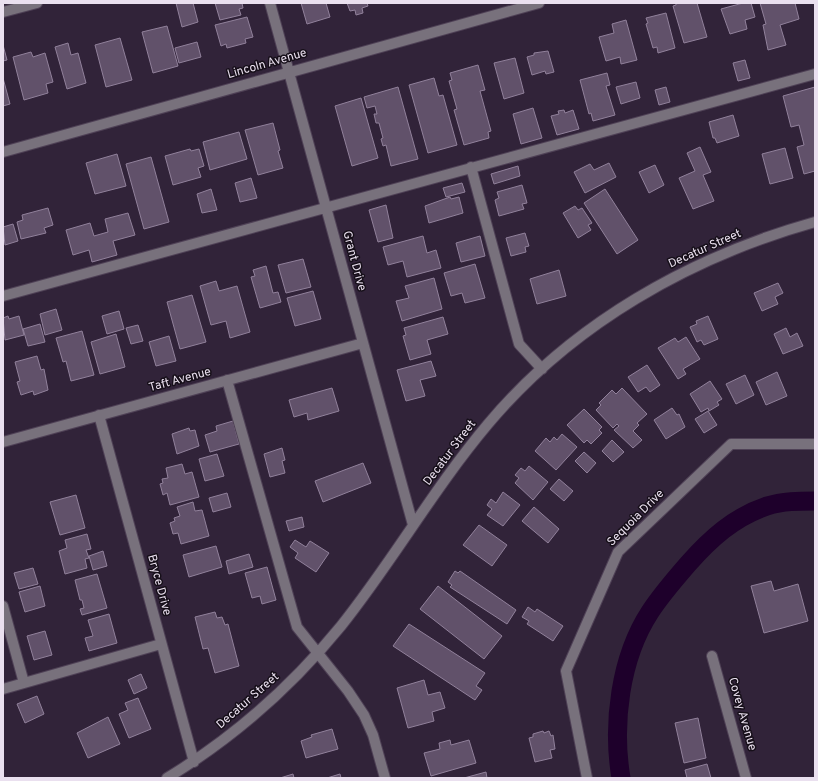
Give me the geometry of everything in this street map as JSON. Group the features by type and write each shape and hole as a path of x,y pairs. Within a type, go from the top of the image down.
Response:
{"street":[{"path":"3,12 37,3"},
{"name":"Grant Drive","path":"270,3 413,525"},
{"name":"Lincoln Avenue","path":"3,152 289,71 539,3"},
{"path":"3,296 815,74"},
{"path":"471,167 519,344 542,369"},
{"name":"Decatur Street","path":"167,778 194,762 244,724 281,691 318,654 342,624 454,467 489,423 542,369 588,331 634,299 674,277 731,250 777,233 815,222"},
{"name":"Taft Avenue","path":"3,442 363,343"},
{"path":"227,380 297,626 348,691 364,715 373,735 385,778"},
{"name":"Bryce Drive","path":"98,415 194,762"},
{"name":"Sequoia Drive","path":"587,778 566,671 618,552 731,444 815,444"},
{"path":"3,606 24,683"},
{"path":"3,689 161,644"},
{"name":"Covey Avenue","path":"712,656 746,778"}],"building":[{"path":"176,3 193,3 198,22 182,27"},
{"path":"215,3 242,3 243,8 239,9 241,15 220,20"},
{"path":"301,3 326,3 330,17 307,24"},
{"path":"347,3 367,3 368,6 362,8 363,13 356,15 355,10 350,11"},
{"path":"676,3 697,3 707,37 684,43 673,6 676,5"},
{"path":"743,3 751,3 755,17 745,20 747,29 730,34 721,9"},
{"path":"760,3 795,3 799,19 780,25 786,45 768,50 763,25 766,24"},
{"path":"666,13 675,48 658,53 657,47 653,48 646,24 648,23 646,18"},
{"path":"247,17 253,37 245,39 246,43 227,48 226,44 221,46 215,25"},
{"path":"626,20 637,60 621,64 620,57 606,61 599,37 614,33 612,24"},
{"path":"167,26 178,66 153,73 142,32"},
{"path":"120,38 132,80 106,87 95,45"},
{"path":"197,42 201,57 179,63 175,48"},
{"path":"68,43 71,55 78,53 86,83 67,89 55,47"},
{"path":"3,45 7,60 3,61"},
{"path":"548,51 554,72 546,74 545,71 532,75 527,57 534,55 534,53"},
{"path":"31,52 33,57 45,53 53,82 46,84 48,93 24,100 13,57"},
{"path":"515,58 524,93 504,99 494,63"},
{"path":"745,60 750,78 738,81 733,63"},
{"path":"478,65 485,90 480,91 491,131 488,132 489,138 464,145 454,110 457,109 449,81 452,80 450,73"},
{"path":"607,73 610,85 606,86 615,115 593,121 591,113 589,114 580,80"},
{"path":"3,78 10,104 3,106"},
{"path":"434,78 439,96 443,95 457,145 428,153 409,85"},
{"path":"636,82 640,98 621,104 616,87"},
{"path":"398,87 418,159 391,166 386,145 383,146 381,139 383,138 379,123 376,123 374,114 377,114 375,106 367,108 364,97"},
{"path":"666,87 670,102 659,105 655,90"},
{"path":"815,87 815,171 804,174 797,147 804,145 799,125 791,127 783,96"},
{"path":"361,98 378,158 352,166 335,106"},
{"path":"533,108 542,138 521,144 513,114"},
{"path":"564,110 565,113 573,110 579,129 557,135 551,116 559,114 558,111"},
{"path":"733,115 739,136 717,143 715,138 713,138 709,122"},
{"path":"273,123 283,168 258,175 245,130"},
{"path":"239,132 247,159 210,170 203,142"},
{"path":"700,147 711,172 703,175 714,201 693,209 679,178 695,171 687,153"},
{"path":"785,148 793,178 770,184 762,154"},
{"path":"190,149 191,151 199,149 204,166 198,168 201,177 173,185 165,156"},
{"path":"117,154 126,186 95,194 86,163"},
{"path":"151,157 169,222 144,229 126,164"},
{"path":"609,163 616,177 585,193 574,172 590,164 594,170"},
{"path":"655,165 664,185 649,193 639,172"},
{"path":"518,166 520,176 494,184 491,174"},
{"path":"251,178 257,198 240,202 235,183"},
{"path":"462,183 465,192 446,197 443,188"},
{"path":"522,185 527,203 522,204 524,209 499,216 495,200 499,198 497,192"},
{"path":"211,189 217,210 202,213 197,194"},
{"path":"605,189 638,240 617,254 584,203"},
{"path":"450,197 451,199 459,197 463,213 429,223 425,206"},
{"path":"386,205 393,238 378,242 369,210"},
{"path":"575,206 578,210 582,208 592,223 588,225 591,230 578,238 563,213"},
{"path":"48,208 53,225 44,228 46,233 21,239 17,222 23,220 22,215"},
{"path":"128,213 135,235 113,241 117,255 92,262 89,250 73,255 66,230 90,223 94,236 108,232 105,219"},
{"path":"13,224 18,241 5,245 3,227"},
{"path":"525,233 529,246 525,247 526,252 511,256 506,238"},
{"path":"423,236 427,253 436,250 441,268 407,277 403,261 388,265 383,247"},
{"path":"480,236 485,256 461,262 456,243"},
{"path":"303,259 311,287 286,293 278,265"},
{"path":"475,264 485,298 465,303 462,293 451,296 444,273"},
{"path":"266,266 273,293 278,292 281,302 260,308 251,277 255,276 253,270"},
{"path":"559,270 566,296 537,304 530,279"},
{"path":"434,278 442,309 402,321 396,301 409,298 405,286"},
{"path":"216,281 219,291 237,286 250,332 230,338 226,321 211,325 200,286"},
{"path":"778,283 783,293 775,297 778,304 762,311 754,293"},
{"path":"313,291 321,319 295,326 287,298"},
{"path":"192,295 206,342 180,349 167,302"},
{"path":"56,309 62,330 45,335 40,314"},
{"path":"119,311 124,329 107,334 102,316"},
{"path":"8,316 9,319 19,316 24,335 5,340 3,318"},
{"path":"708,316 718,339 704,345 701,340 697,342 690,327 697,324 696,321"},
{"path":"443,317 448,334 427,340 431,354 410,360 403,336 406,335 404,328"},
{"path":"40,324 45,342 28,346 23,329"},
{"path":"138,325 143,341 131,344 126,328"},
{"path":"786,328 790,337 797,333 803,346 783,354 774,334"},
{"path":"82,331 94,375 71,381 66,361 63,362 56,338"},
{"path":"116,334 125,367 100,374 91,342"},
{"path":"169,336 176,361 156,366 149,342"},
{"path":"686,337 700,359 683,369 686,374 678,379 658,348 675,338 678,342"},
{"path":"37,356 41,370 44,369 48,390 34,395 33,391 21,395 17,382 20,381 15,362"},
{"path":"431,361 436,376 420,380 425,396 406,401 397,370"},
{"path":"647,365 660,385 650,392 646,387 638,392 628,377"},
{"path":"777,372 787,396 766,405 756,382"},
{"path":"745,375 754,395 736,404 726,384"},
{"path":"710,381 722,399 717,402 719,405 709,411 708,408 701,412 690,394"},
{"path":"332,388 339,411 308,420 307,413 294,417 289,400"},
{"path":"622,388 647,414 637,423 639,425 633,431 642,440 633,448 614,430 619,426 617,424 613,428 596,410 601,405 599,403 612,390 616,394"},
{"path":"672,408 677,415 679,414 685,427 666,439 654,420"},
{"path":"584,409 602,427 599,430 602,433 591,444 587,440 584,443 567,425"},
{"path":"708,411 717,425 704,433 695,419"},
{"path":"233,421 239,444 210,452 205,435 217,431 216,426"},
{"path":"189,428 190,431 195,430 199,446 177,454 172,434"},
{"path":"562,434 577,447 556,470 535,451 546,438 550,442 554,437 557,440"},
{"path":"612,440 624,452 613,462 602,451"},
{"path":"282,448 285,460 282,461 285,473 270,477 264,454"},
{"path":"584,452 596,463 587,473 575,461"},
{"path":"217,454 224,476 205,481 199,459"},
{"path":"363,463 371,483 323,502 315,481"},
{"path":"182,464 185,474 192,472 199,497 170,505 167,493 163,495 160,484 163,483 162,479 168,478 166,468"},
{"path":"529,466 548,482 533,500 515,483 519,478 515,475 521,468 525,471"},
{"path":"559,479 573,491 564,501 550,489"},
{"path":"503,492 520,505 503,526 487,515 492,509 487,505 491,499 496,503"},
{"path":"227,493 231,507 213,512 209,498"},
{"path":"76,495 85,528 60,535 50,502"},
{"path":"193,502 195,511 202,510 209,536 181,544 178,533 173,534 170,523 175,521 174,518 180,516 177,507"},
{"path":"534,507 559,529 548,543 522,521"},
{"path":"302,517 304,527 289,531 286,521"},
{"path":"479,525 507,545 492,566 463,545"},
{"path":"87,534 91,549 86,550 89,558 85,559 87,568 65,574 59,551 67,548 65,540"},
{"path":"295,540 306,547 310,541 329,553 316,572 295,558 298,553 290,547"},
{"path":"216,546 222,567 189,577 183,555"},
{"path":"103,551 107,566 93,570 89,556"},
{"path":"249,554 253,567 229,574 226,561"},
{"path":"267,567 276,600 262,604 260,596 252,598 245,573"},
{"path":"33,568 38,584 19,589 14,573"},
{"path":"455,571 458,573 460,571 516,610 507,624 450,587 452,585 448,582"},
{"path":"97,574 107,608 82,615 80,609 84,608 82,600 80,600 75,580"},
{"path":"771,581 774,591 798,584 808,621 764,633 751,586"},
{"path":"40,586 45,606 25,612 19,592"},
{"path":"438,586 502,636 484,659 420,609"},
{"path":"528,607 535,612 537,609 563,626 553,641 527,624 529,621 522,617"},
{"path":"215,612 217,618 222,617 225,625 228,624 239,666 215,673 208,648 203,649 195,617"},
{"path":"109,614 117,643 89,651 85,638 93,636 88,620"},
{"path":"409,624 485,673 476,686 482,690 475,700 393,646"},
{"path":"45,631 52,655 34,660 27,636"},
{"path":"141,674 147,688 134,694 128,680"},
{"path":"424,680 428,695 440,692 445,708 432,712 434,721 408,728 397,688"},
{"path":"37,696 44,714 25,723 17,704"},
{"path":"138,698 151,729 129,738 119,714 128,710 125,703"},
{"path":"108,717 120,744 88,758 77,733"},
{"path":"698,718 706,758 684,763 675,723"},
{"path":"332,729 338,749 306,758 301,741 312,737 311,735"},
{"path":"543,731 544,733 549,731 551,736 553,735 555,749 550,750 552,758 535,762 529,738 533,737 533,734"},
{"path":"450,740 451,745 469,740 476,763 431,776 424,753 440,749 439,743"},
{"path":"707,764 711,778 687,778 685,770"},
{"path":"486,772 487,778 464,778"},
{"path":"293,774 294,778 280,778"},
{"path":"340,774 341,778 327,778"}],"waterway":[{"path":"621,778 618,757 618,714 625,670 640,630 663,593 696,555 723,530 744,516 773,504 815,501"}]}
